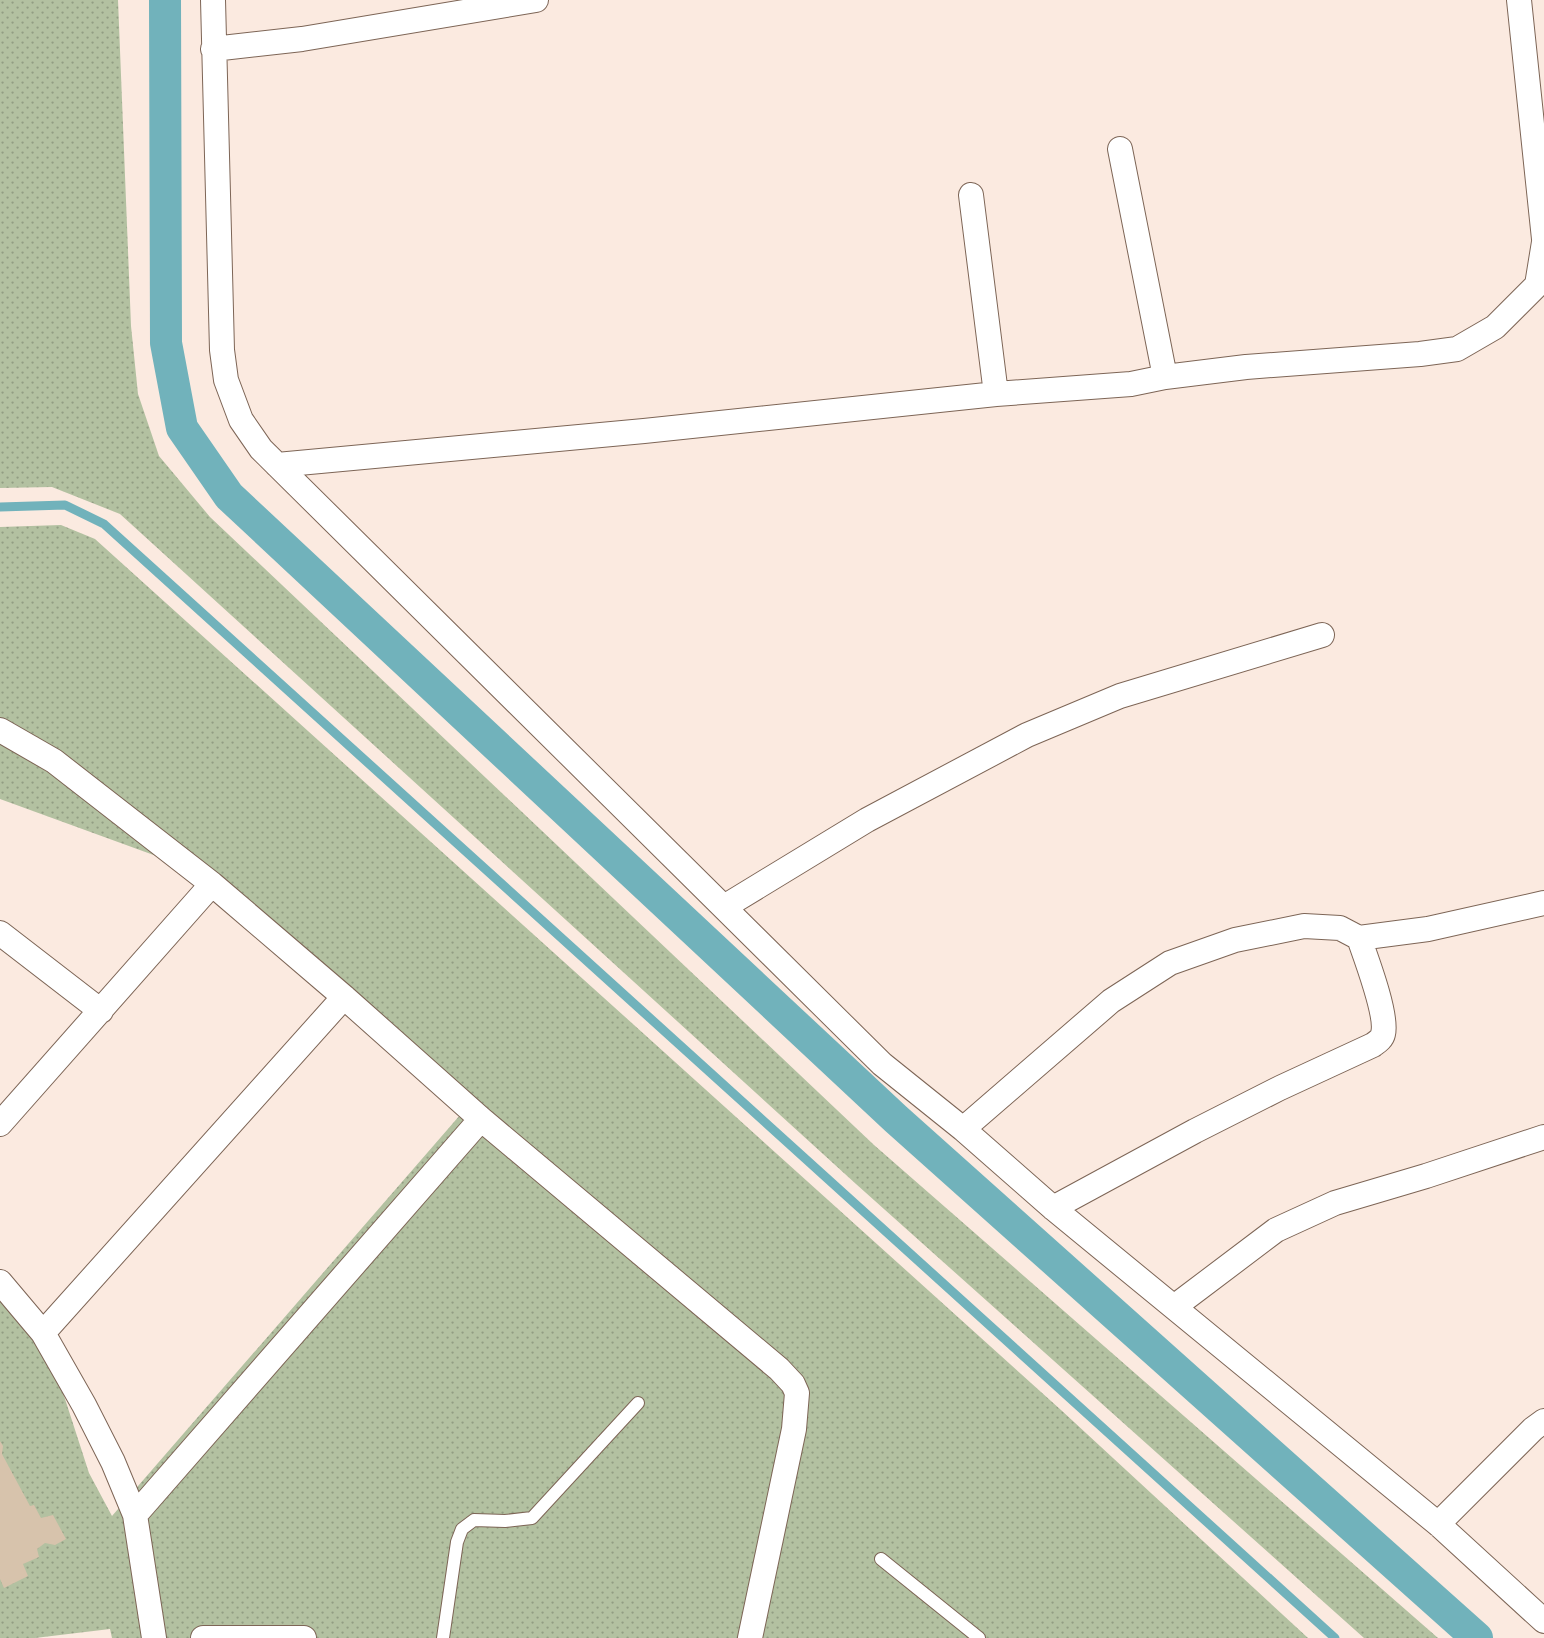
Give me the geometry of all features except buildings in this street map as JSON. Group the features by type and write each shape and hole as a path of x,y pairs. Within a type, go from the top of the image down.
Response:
{"street":[{"path":"213,0 222,350 226,380 241,420 261,449 882,1064 963,1130 1053,1208 1438,1524 1544,1621"},
{"path":"213,49 302,39 536,0"},
{"path":"277,465 644,431 996,394 1131,384 1165,377 1246,367 1420,354 1457,349 1495,327 1540,284 1544,240 1519,0"},
{"path":"1120,149 1165,377"},
{"path":"971,194 996,394"},
{"path":"724,907 866,820 1027,734 1120,696 1322,635"},
{"path":"0,730 54,761 212,884 344,997 481,1119 670,1276 779,1369 793,1384 797,1393 794,1429 750,1638"},
{"path":"0,1124 212,884"},
{"path":"963,1130 1111,1001 1170,963 1235,940 1304,926 1340,928 1360,938 1428,929 1544,903"},
{"path":"0,933 101,1011"},
{"path":"1053,1208 1195,1131 1380,1040 1383,1035 1384,1026 1379,1000 1360,938"},
{"path":"43,1333 344,997"},
{"path":"135,1515 481,1119"},
{"path":"1174,1307 1276,1230 1284,1226 1335,1203 1426,1176 1544,1137"},
{"path":"0,1282 43,1333 114,1462 135,1515 154,1638"},
{"path":"1438,1524 1533,1429 1544,1421"},
{"path":"203,1638 304,1638"}],"lane":[{"path":"443,1638 457,1542 462,1529 474,1520 532,1518 638,1403"},
{"path":"881,1559 979,1638"}],"green space":[{"path":"0,0 118,0 131,326 138,394 159,456 210,517 874,1145 1438,1638 1364,1638 856,1184 120,514 52,487 0,488"},
{"path":"61,525 95,539 1061,1410 1308,1638 112,1638 110,1629 35,1638 0,1638 0,1284 43,1331 89,1473 112,1516 467,1107 170,861 0,799 0,527"}],"waterway":[{"path":"165,0 166,343 182,428 229,496 896,1119 1477,1638"},
{"path":"0,507 65,505 104,524 1335,1638"}]}
